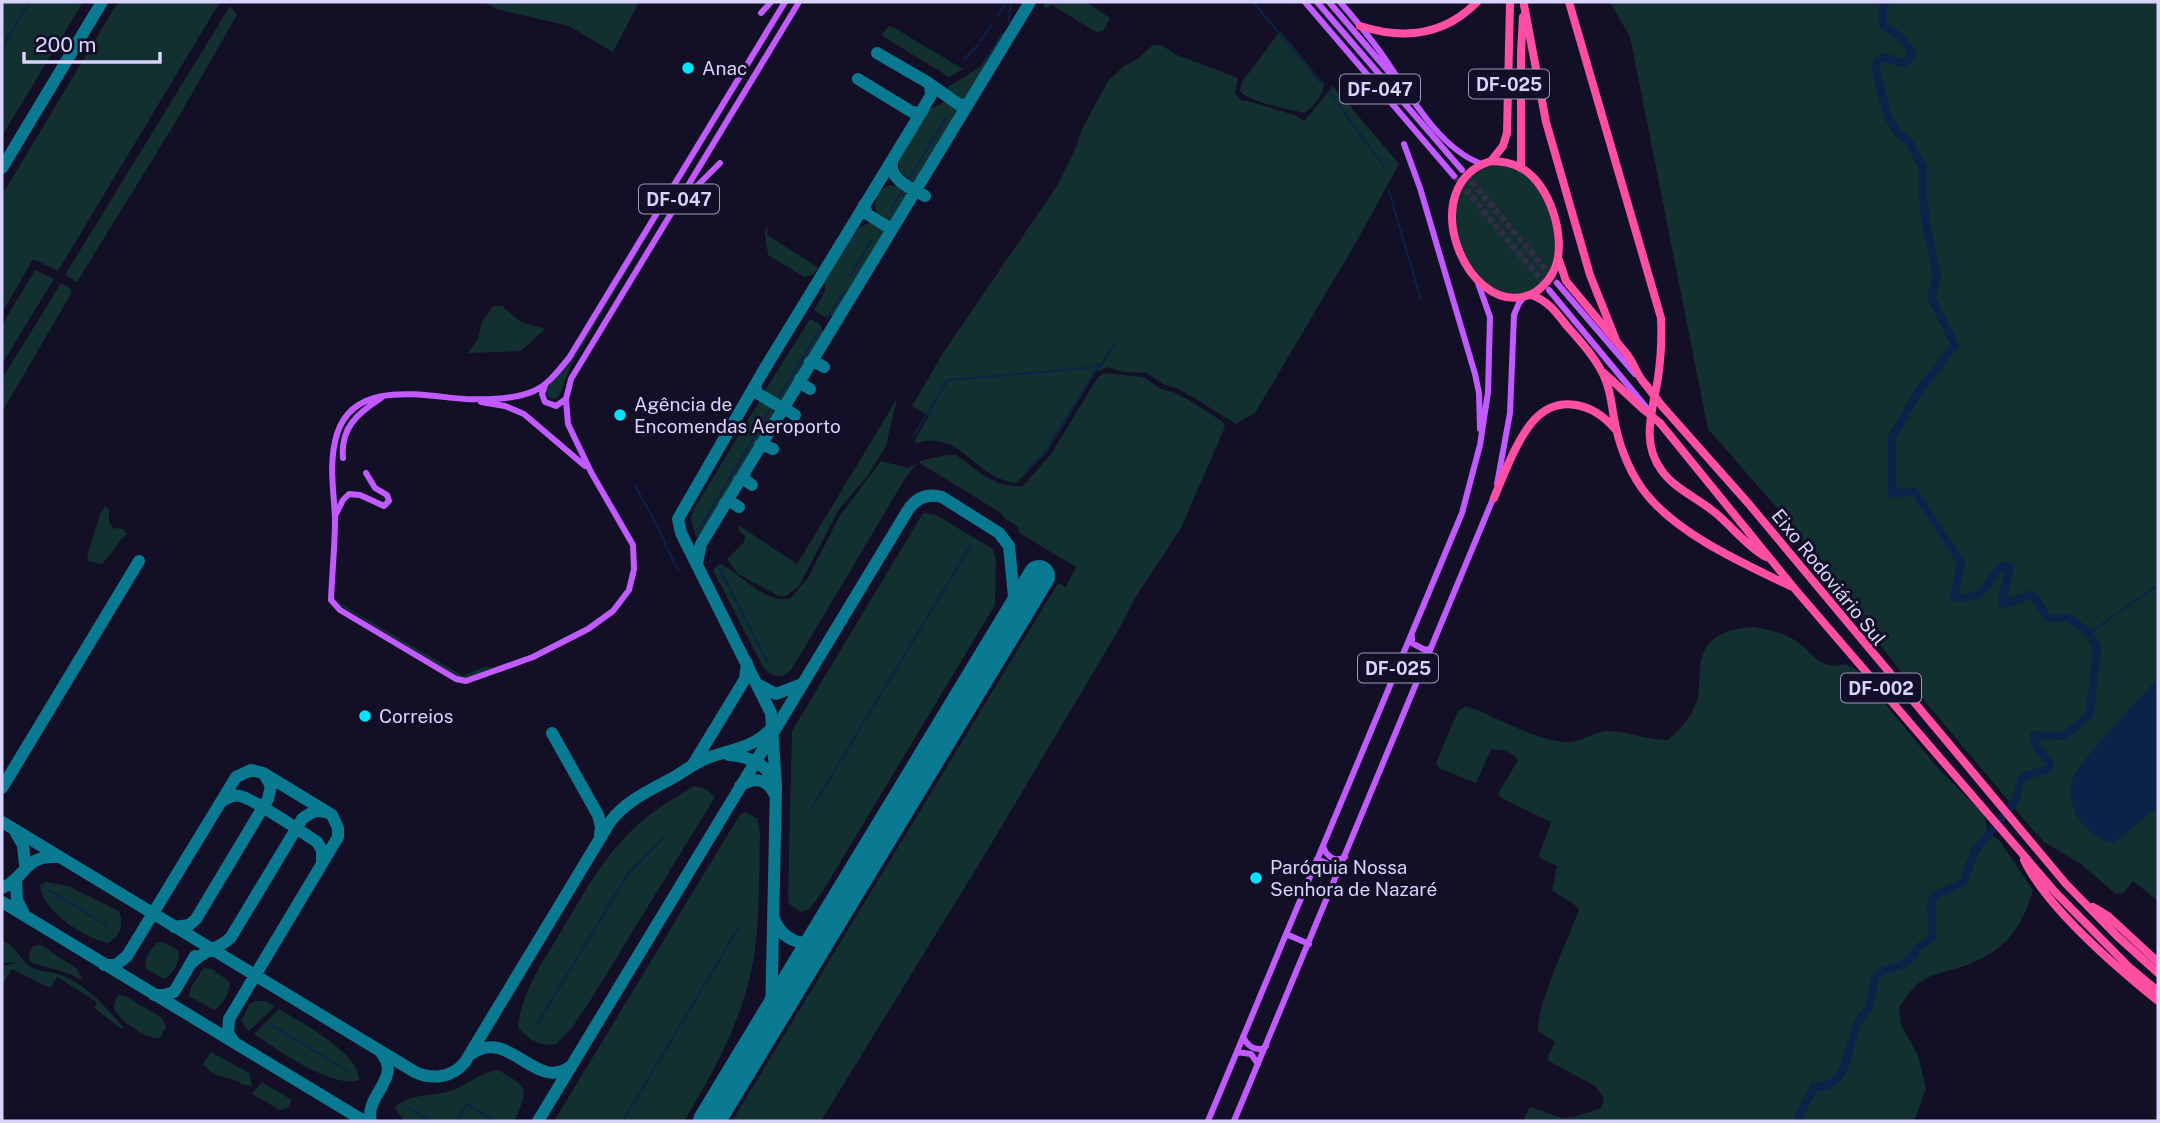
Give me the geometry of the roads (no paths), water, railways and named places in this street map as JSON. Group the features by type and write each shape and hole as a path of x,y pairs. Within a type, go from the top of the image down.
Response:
{"highway":[{"path":"1360,26 1393,34 1418,33 1444,26 1477,2"},
{"name":"DF-025","path":"1478,284 1464,260 1455,235 1451,211 1454,193 1463,179 1486,163 1503,146 1507,133 1510,2"},
{"path":"1569,2 1661,318 1661,359 1649,423 1649,441 1654,457 1662,473 1713,511 1760,554 1771,560"},
{"path":"1524,3 1546,122 1590,275 1616,340"},
{"name":"DF-025","path":"1521,167 1521,52 1524,3"},
{"path":"1486,163 1508,163 1521,167 1535,180 1549,203 1560,239 1559,260 1566,281 1633,362 1636,376"},
{"name":"DF-025","path":"1527,296 1548,281 1559,260"},
{"path":"1478,284 1500,297 1516,299 1527,296"},
{"name":"Eixo Rodoviário Sul","path":"1527,296 1544,300 1602,370 1660,423 1794,588 2020,850 2032,876 2060,909 2097,948 2154,993 2158,1003"},
{"path":"1602,370 1616,429 1633,474 1646,494 1663,512 1711,544 1794,588"},
{"name":"Eixo Rodoviário Sul","path":"1636,376 1791,554 2017,827 2084,903 2158,973"},
{"path":"1494,498 1526,432 1535,419 1551,408 1567,404 1584,405 1599,412 1616,429"},
{"path":"2084,903 2108,916 2158,962"}],"main road":[{"path":"761,13 771,2"},
{"name":"DF-047","path":"785,2 569,358 545,385 532,392 511,397 467,399 404,393 386,395 361,403 343,421 333,452 331,490 335,517 331,600 340,610 456,679 466,681 548,650 588,629 613,611 624,598 632,581 635,557 633,545 591,472 568,424 566,399 571,379 799,2"},
{"name":"DF-047","path":"1305,2 1454,176"},
{"name":"DF-047","path":"1317,2 1462,170"},
{"path":"1329,2 1449,144 1459,153 1486,163"},
{"path":"1340,2 1405,89"},
{"path":"755,50 757,61 765,56"},
{"path":"746,66 752,69 753,76"},
{"path":"1404,144 1420,188 1475,374 1481,408 1480,445"},
{"path":"673,211 719,163"},
{"path":"646,233 654,240"},
{"path":"637,245 644,248 646,253"},
{"path":"1557,283 1636,376"},
{"name":"DF-025","path":"1208,1121 1462,513 1480,445 1488,392 1490,317 1478,284"},
{"path":"1549,290 1645,408"},
{"name":"DF-025","path":"1234,1121 1494,498 1510,413 1514,315 1519,303 1527,296"},
{"path":"545,385 542,394 545,402 556,406 566,399"},
{"path":"342,458 345,435 353,419 386,395"},
{"path":"467,399 505,406 528,416 591,472"},
{"path":"335,517 345,496 349,494 360,495 384,506 389,501 387,495 375,488 366,473"},
{"path":"1412,635 1415,647 1424,650 1431,648"},
{"path":"1401,661 1407,657 1416,659 1423,670"},
{"path":"1323,846 1330,857 1338,860 1345,857"},
{"path":"1317,859 1333,866 1338,873"},
{"path":"1286,934 1309,944"},
{"path":"1243,1037 1248,1046 1253,1048 1262,1049 1266,1046"},
{"path":"1237,1052 1251,1054 1258,1064"}],"water":[{"path":"2158,678 2158,807 2114,843 2110,842 2092,833 2079,819 2072,804 2071,782 2096,746"}],"waterway":[{"path":"2,48 29,2"},
{"path":"998,16 1006,2"},
{"path":"1009,22 1011,2"},
{"path":"1253,2 1321,83"},
{"path":"1799,1121 1814,1087 1833,1082 1844,1067 1857,1024 1868,1009 1875,977 1883,971 1902,965 1912,957 1917,948 1931,939 1931,908 1934,896 1963,882 1975,851 2015,802 2022,777 2048,769 2050,763 2041,754 2034,735 2065,736 2090,714 2097,648 2089,633 2069,618 2048,618 2032,594 2003,603 2009,571 2009,567 2005,565 1998,569 1986,587 1975,596 1954,597 1961,562 1915,492 1892,493 1892,437 1918,392 1955,345 1931,297 1937,276 1926,224 1923,168 1909,142 1897,132 1888,117 1875,68 1884,57 1905,64 1912,55 1904,41 1883,26 1886,2"},
{"path":"981,40 991,26"},
{"path":"986,61 1001,35"},
{"path":"964,59 978,45"},
{"path":"1329,92 1384,166"},
{"path":"891,209 946,118"},
{"path":"1389,191 1421,300"},
{"path":"851,275 872,239"},
{"path":"827,318 843,293"},
{"path":"779,396 820,330"},
{"path":"1103,363 1115,343"},
{"path":"913,437 948,380 1087,368 1102,364 1043,455 1028,468"},
{"path":"697,529 770,410"},
{"path":"636,487 665,541"},
{"path":"664,542 678,570"},
{"path":"812,808 971,545"},
{"path":"719,568 769,665"},
{"path":"2089,633 2158,585"},
{"path":"536,1026 628,874 663,838"},
{"path":"49,890 107,926"},
{"path":"623,1121 739,927"},
{"path":"270,1024 349,1072"},
{"path":"456,1121 467,1104 495,1121"},
{"path":"407,1107 430,1121"}],"tunnel":[{"path":"1466,175 1557,283"},
{"path":"1454,176 1547,287"}],"place":[{"name":"Anac","path":"688,68"},
{"name":"Agência de Encomendas Aeroporto","path":"620,415"},
{"name":"Correios","path":"365,716"},
{"name":"Paróquia Nossa Senhora de Nazaré","path":"1256,878"}]}
